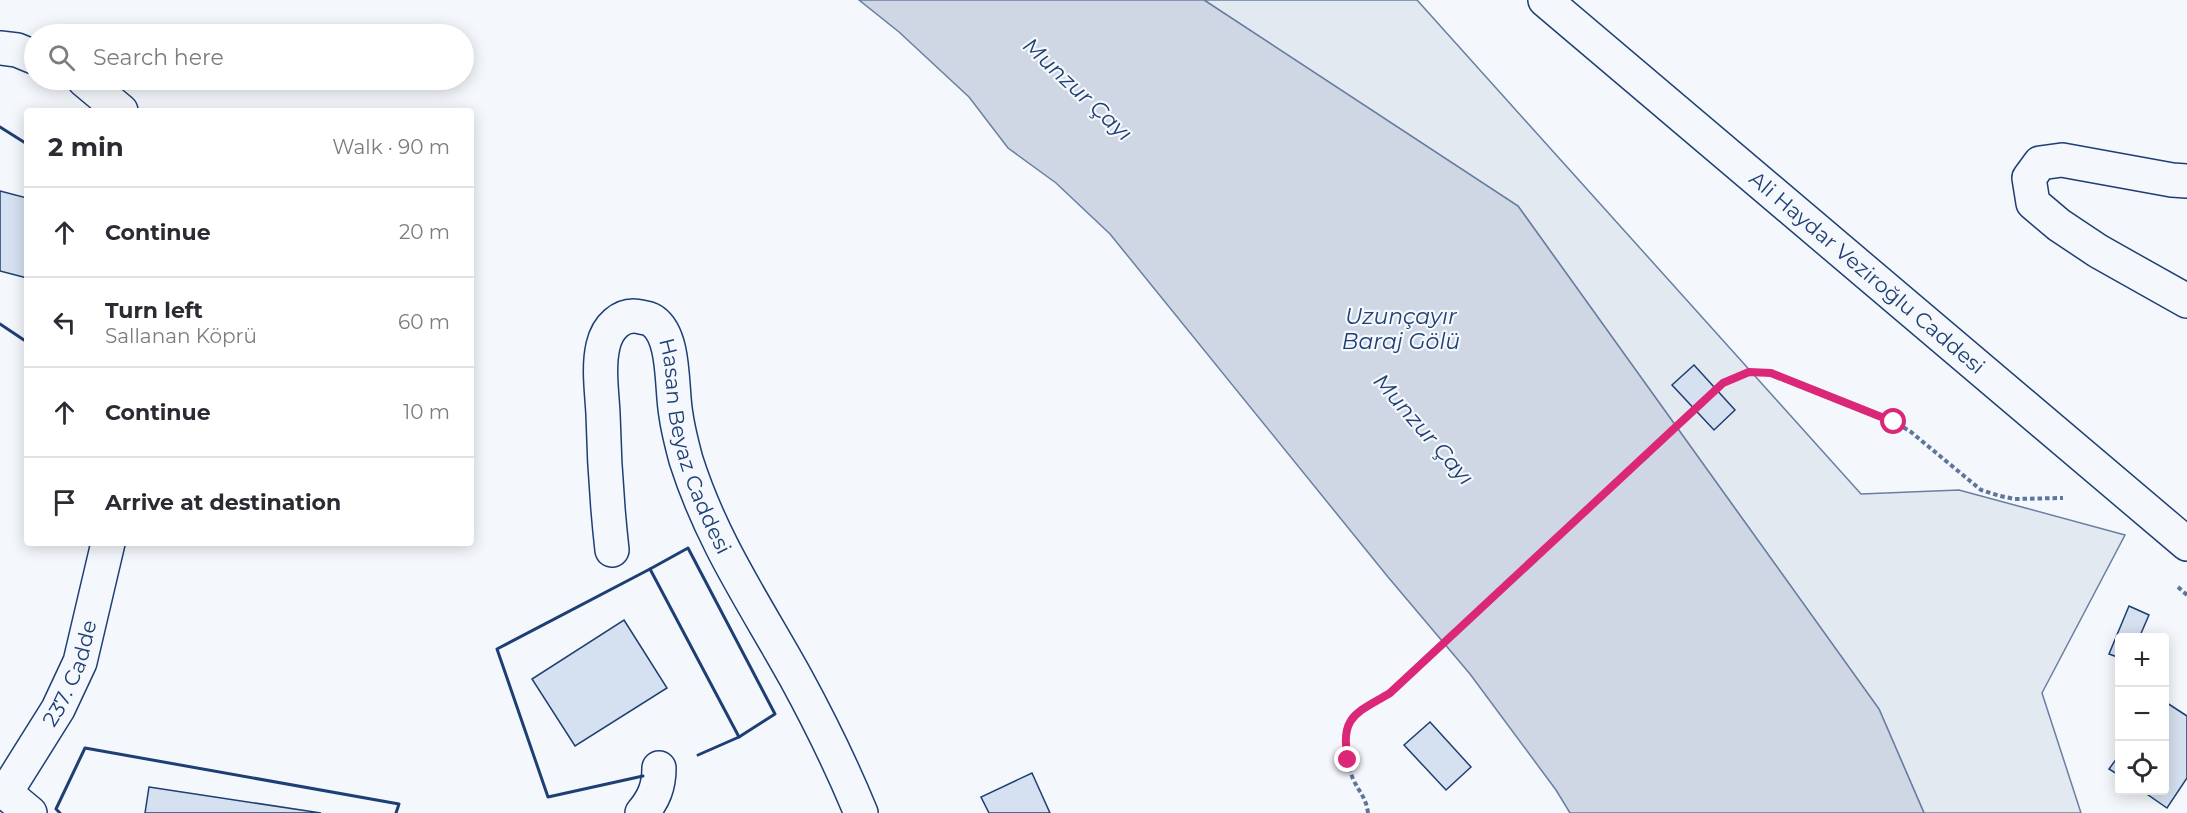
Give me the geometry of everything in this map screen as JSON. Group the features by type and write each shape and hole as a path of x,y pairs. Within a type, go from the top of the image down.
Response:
{"street":[{"name":"Ali Haydar Veziroğlu Caddesi","path":"1545,0 2187,544"},
{"path":"0,48 24,53"},
{"path":"96,90 117,108"},
{"path":"2187,181 2062,160 2040,163 2029,178 2033,203 2059,225 2187,301"},
{"name":"Hasan Beyaz Caddesi","path":"612,550 604,457 601,378 603,346 610,329 622,317 635,315 652,320 664,331 669,350 676,415 695,488 732,569 797,679 861,813"},
{"name":"237. Cadde","path":"12,797 80,662 107,546"},
{"path":"642,813 657,788 659,768"}],"path":[{"path":"1368,813 1363,793 1354,781 1345,748 1346,728 1355,714 1390,693 1723,383 1749,372 1771,373 1894,422 1911,432 1982,489 2014,499 2071,497"},
{"path":"2169,580 2187,595"}],"shaded area":[{"path":"1204,0 1417,0 1861,494 1959,490 2125,535 2042,693 2081,813 1924,813 1879,709 1518,206"}],"water":[{"name":"Uzunçayır Baraj Gölü","path":"859,0 1204,0 1518,206 1879,709 1924,813 1570,813 1556,790 1470,674 1388,577 1110,234 1056,183 1008,148 969,97 899,32"}],"building":[{"path":"0,191 24,197 24,277 0,271"},
{"path":"1694,365 1735,410 1714,430 1672,385"},
{"path":"2129,606 2149,615 2141,633 2118,633"},
{"path":"624,620 667,688 575,746 532,679"},
{"path":"2115,640 2115,656 2109,654"},
{"path":"2169,704 2187,716 2187,778 2167,808 2148,795 2169,795"},
{"path":"1430,722 1471,767 1446,790 1404,745"},
{"path":"2115,761 2115,773 2109,769"},
{"path":"1032,773 1050,813 989,813 981,797"},
{"path":"149,787 321,813 145,813"}],"wall":[{"path":"0,127 24,142"},
{"path":"0,324 24,340"},
{"path":"650,569 688,548 775,714 739,737"},
{"path":"643,776 548,797 497,649 650,569 739,737 698,755"},
{"path":"60,813 56,809 85,748 399,804 396,813"}],"route":[{"path":"1348,760 1345,748 1346,728 1355,714 1390,693 1727,380 1749,372 1771,373 1894,422"}],"water label":[{"name":"Munzur Çayı","path":"1078,89"},
{"name":"Munzur Çayı","path":"1424,429"}]}
